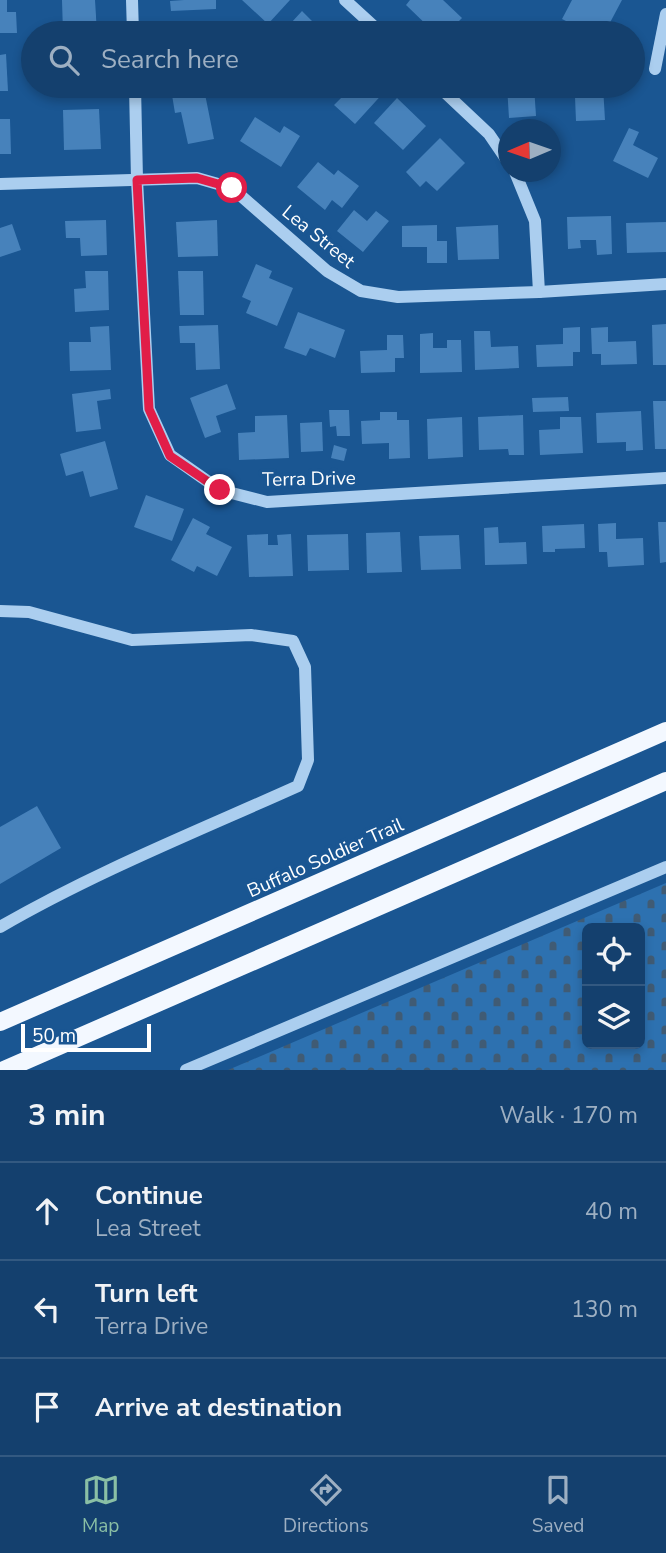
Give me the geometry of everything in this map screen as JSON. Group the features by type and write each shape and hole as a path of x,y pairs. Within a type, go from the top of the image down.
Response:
{"main road":[{"name":"Buffalo Soldier Trail","path":"0,1022 666,730"},
{"path":"4,1070 666,782"}],"street":[{"path":"132,0 133,21"},
{"path":"345,0 368,21"},
{"path":"655,69 666,13"},
{"name":"Terra Drive","path":"135,98 149,409 170,456 220,490 267,502 666,478"},
{"path":"451,98 489,134 498,147"},
{"name":"Lea Street","path":"0,184 197,178 232,188 327,271 361,291 398,297 666,284"},
{"path":"519,182 535,221 539,292"},
{"path":"0,611 29,612 132,640 251,635 293,641 305,667 308,760 298,786 94,877 0,927"},
{"path":"186,1070 666,867"}],"green space":[{"path":"666,883 666,1070 228,1070"}],"building":[{"path":"0,0 7,0 7,12 16,12 17,33 0,33"},
{"path":"62,0 95,0 96,21 63,21"},
{"path":"216,0 216,9 171,11 170,1"},
{"path":"242,0 290,0 271,21 265,21"},
{"path":"410,0 443,0 462,18 459,21 423,21 406,5"},
{"path":"572,0 622,0 611,21 562,19"},
{"path":"302,11 312,21 293,21"},
{"path":"6,54 8,91 0,91 0,55"},
{"path":"172,98 206,98 214,139 188,144 181,112 175,113"},
{"path":"341,98 379,98 355,124 334,105"},
{"path":"397,98 426,126 403,150 374,123"},
{"path":"508,98 535,98 536,116 509,118"},
{"path":"575,98 604,98 605,120 576,121"},
{"path":"99,109 101,149 64,150 63,110"},
{"path":"255,117 280,133 284,126 300,136 281,167 240,141"},
{"path":"0,119 10,119 11,154 0,154"},
{"path":"629,128 639,132 633,145 658,158 648,178 613,161"},
{"path":"440,138 465,163 437,191 426,181 420,187 406,172"},
{"path":"318,162 334,175 338,170 359,186 342,208 332,200 325,210 297,187"},
{"path":"354,210 367,221 376,211 389,221 363,252 337,231"},
{"path":"611,216 612,254 597,255 596,240 580,240 581,248 568,249 567,217"},
{"path":"106,220 107,255 81,256 80,238 66,238 65,221"},
{"path":"217,220 218,256 178,257 176,222"},
{"path":"666,222 666,252 627,253 626,223"},
{"path":"12,224 21,250 0,257 0,228"},
{"path":"437,225 437,241 447,241 447,263 427,263 427,247 402,247 402,226"},
{"path":"498,225 499,259 458,260 456,227"},
{"path":"256,264 272,271 269,278 293,288 277,326 246,313 251,301 242,297"},
{"path":"85,271 108,271 109,310 75,312 74,289 86,288"},
{"path":"178,271 203,271 204,315 180,315"},
{"path":"298,312 345,330 335,358 310,348 306,356 284,348"},
{"path":"666,324 666,365 653,365 652,325"},
{"path":"218,325 220,369 196,370 195,343 180,343 179,326"},
{"path":"109,326 111,370 70,371 69,342 91,342 90,327"},
{"path":"580,327 580,352 573,352 573,366 537,367 536,345 563,344 563,328"},
{"path":"608,327 608,342 636,341 637,364 601,365 601,354 592,354 591,328"},
{"path":"474,331 490,331 491,347 518,346 519,368 475,370"},
{"path":"433,333 433,348 447,348 447,340 461,340 462,372 420,373 420,334"},
{"path":"387,335 403,335 404,358 395,358 395,372 361,373 360,351 387,350"},
{"path":"227,384 236,409 216,416 221,432 205,438 190,398"},
{"path":"110,389 111,399 97,401 101,429 76,432 72,394"},
{"path":"568,397 569,411 533,412 532,398"},
{"path":"653,401 666,401 666,449 655,449"},
{"path":"329,410 349,410 350,436 337,436 336,426 330,427"},
{"path":"641,411 643,450 626,451 626,442 597,443 596,413"},
{"path":"380,412 397,412 397,420 409,420 410,458 389,459 389,443 362,444 361,421 380,420"},
{"path":"287,415 289,458 239,460 238,433 255,432 255,416"},
{"path":"523,415 524,455 509,455 508,449 479,450 478,417"},
{"path":"462,417 463,457 428,459 427,419"},
{"path":"560,417 581,417 583,453 540,455 539,430 560,429"},
{"path":"322,422 323,451 301,452 300,423"},
{"path":"105,441 118,489 90,497 83,471 66,476 60,454"},
{"path":"334,445 347,449 344,461 331,458"},
{"path":"146,495 184,509 172,541 134,527"},
{"path":"193,518 210,527 206,534 232,547 217,576 197,566 194,572 171,560"},
{"path":"658,522 666,522 666,562 660,563"},
{"path":"616,523 616,539 643,538 644,565 608,567 607,552 599,552 598,524"},
{"path":"584,524 585,548 543,552 542,526"},
{"path":"498,527 499,543 526,542 527,564 485,565 484,528"},
{"path":"400,532 402,572 367,573 366,533"},
{"path":"268,534 268,545 278,545 277,535 291,534 293,576 249,577 247,535"},
{"path":"348,534 349,570 308,571 307,535"},
{"path":"459,535 461,569 421,570 419,536"},
{"path":"37,806 61,848 0,884 0,827"}],"route":[{"path":"220,490 170,456 149,409 137,180 197,178 232,188"}]}
